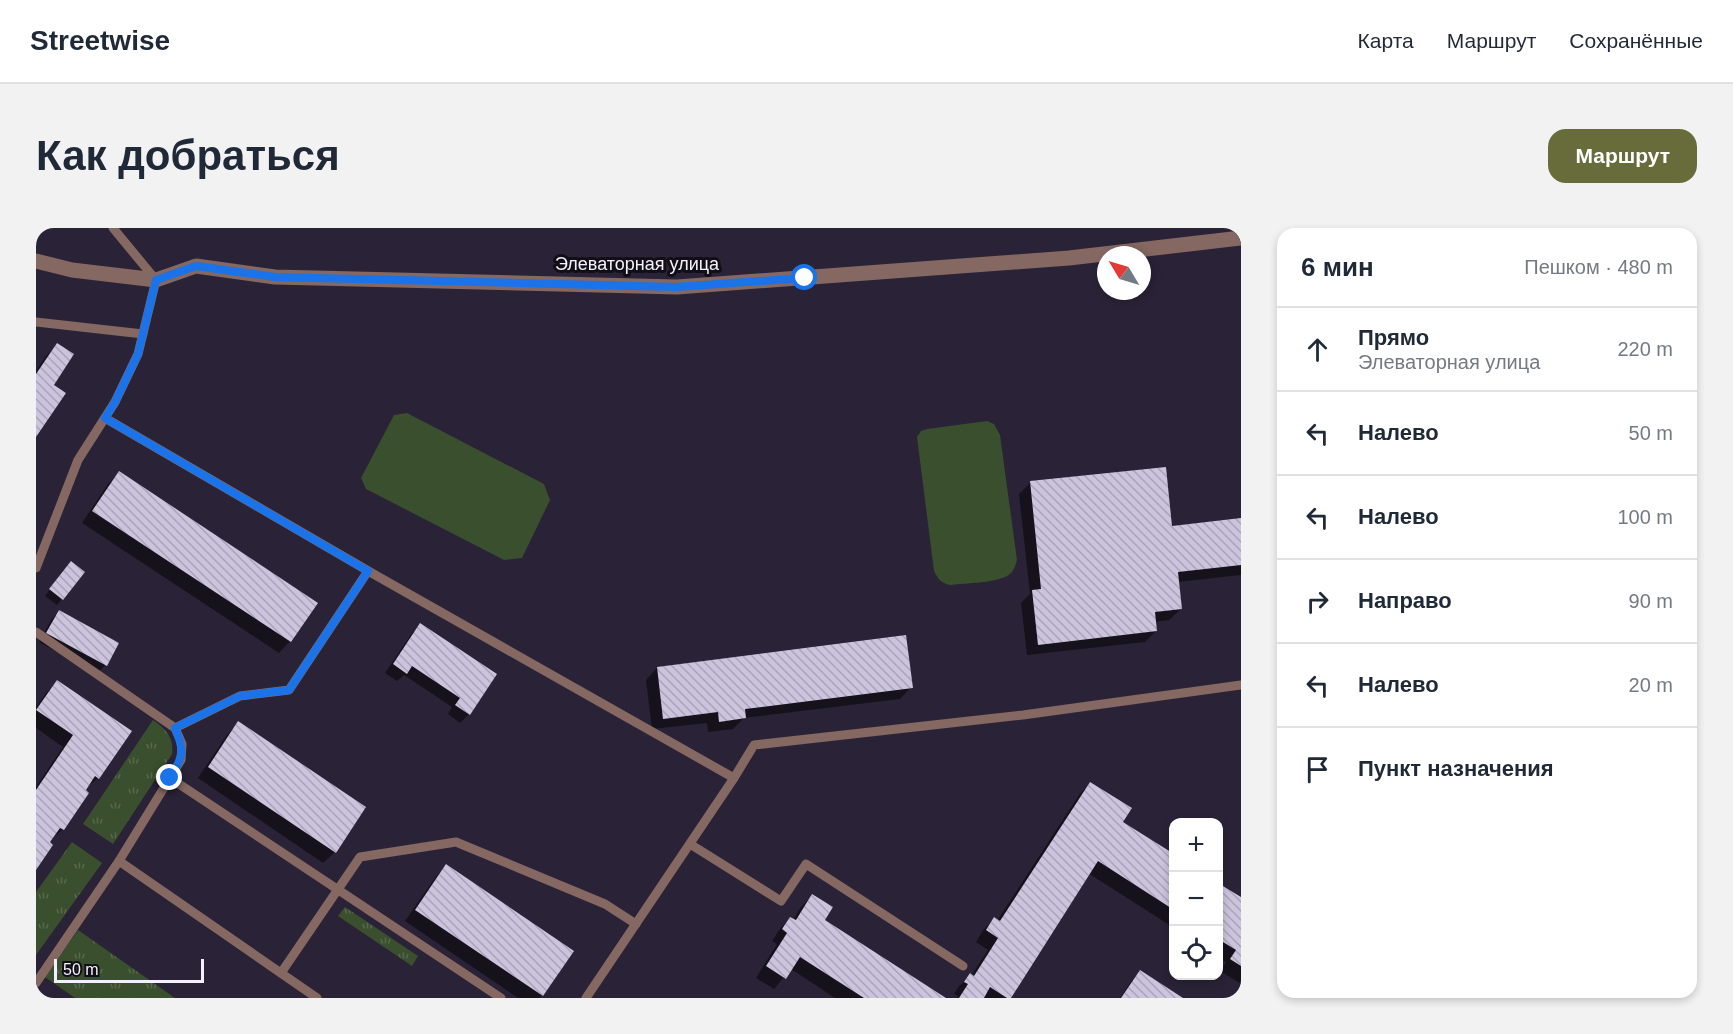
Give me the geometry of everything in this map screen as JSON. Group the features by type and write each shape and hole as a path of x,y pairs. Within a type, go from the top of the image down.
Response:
{"street":[{"name":"Элеваторная улица","path":"36,261 72,270 156,280 196,266 275,277 676,287 1069,258 1241,237"}],"lane":[{"path":"36,568 78,460 115,402 138,354 156,280 113,228"},
{"path":"36,322 143,334"},
{"path":"105,418 368,571 734,778"},
{"path":"175,728 240,696 289,690 368,571"},
{"path":"36,632 175,728 182,744 181,760 119,861 36,983"},
{"path":"586,998 754,745 1023,715 1241,685"},
{"path":"170,778 501,998"},
{"path":"281,973 360,857 456,842 604,904 636,924"},
{"path":"690,844 781,901 806,864 963,966"},
{"path":"119,861 317,998"}],"green space":[{"path":"407,413 544,484 550,500 522,558 504,560 366,489 361,478 394,415"},
{"path":"987,421 994,424 1000,435 1017,560 1015,567 1007,576 987,581 950,585 940,580 934,571 917,437 921,431 927,429"},
{"path":"153,720 168,734 172,743 172,754 113,844 83,824"},
{"path":"72,842 102,863 36,955 36,892"},
{"path":"345,907 418,956 412,966 338,916"},
{"path":"78,930 175,998 75,998 45,977"}],"building":[{"path":"57,343 74,354 54,385 66,393 36,437 36,374"},
{"path":"1166,467 1172,526 1241,518 1241,565 1178,572 1182,609 1155,612 1157,631 1038,645 1032,590 1041,589 1030,481"},
{"path":"119,471 318,603 291,642 92,511"},
{"path":"71,561 85,572 63,600 49,589"},
{"path":"59,610 119,643 107,666 46,633"},
{"path":"420,623 497,674 470,715 455,705 460,698 412,666 407,674 393,664"},
{"path":"906,635 913,688 745,709 746,718 719,722 718,712 663,719 657,667"},
{"path":"57,680 132,731 99,779 95,776 86,790 89,793 64,830 60,828 50,842 53,845 36,870 36,790 73,735 36,710"},
{"path":"238,721 366,807 336,853 208,767"},
{"path":"1090,782 1132,808 1123,822 1169,851 1169,907 1098,861 1011,998 1007,998 990,987 984,998 959,998 968,984 964,982 970,973 974,976 998,938 986,930 994,917 1000,921"},
{"path":"446,864 574,951 543,996 415,910"},
{"path":"1223,886 1241,897 1241,966 1230,959 1236,950 1223,942"},
{"path":"812,894 833,907 825,920 946,998 864,998 800,957 786,979 766,966 787,933 782,929 790,917 796,920"},
{"path":"1140,970 1183,998 1121,998"}],"route":[{"path":"170,778 181,760 182,744 175,728 240,696 289,690 368,571 105,418 138,354 156,280 196,266 275,277 676,287 805,278"}]}
